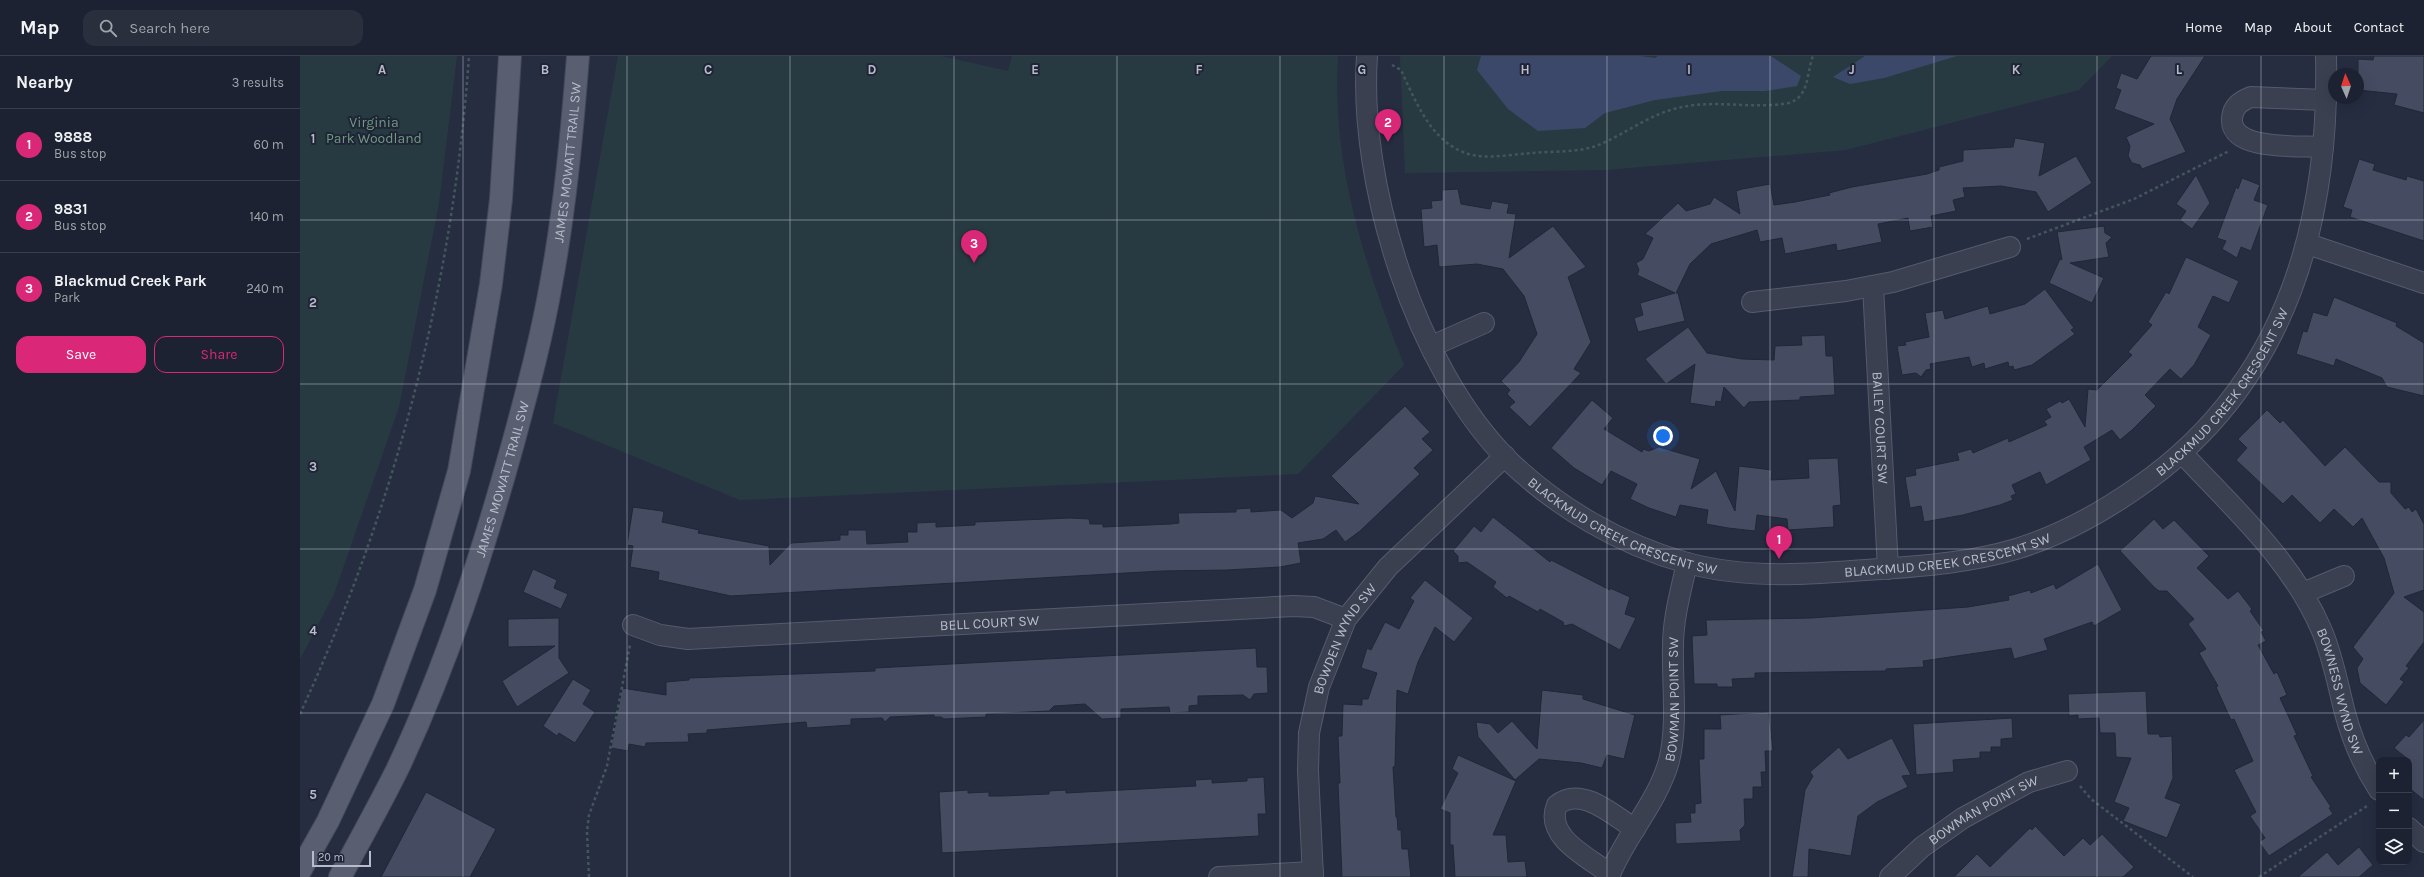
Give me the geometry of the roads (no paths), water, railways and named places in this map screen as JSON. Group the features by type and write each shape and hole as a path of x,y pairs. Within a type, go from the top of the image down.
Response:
{"main road":[{"path":"300,871 328,821 383,704 425,590 459,471 492,284 501,199 510,56"},
{"name":"JAMES MOWATT TRAIL SW","path":"340,877 397,769 425,704 464,603 498,498 532,370 551,283 568,167 576,62"}],"street":[{"name":"BLACKMUD CREEK CRESCENT SW","path":"1367,56 1368,114 1372,151 1385,224 1413,306 1457,393 1505,456 1544,491 1590,521 1643,548 1687,563 1727,571 1781,575 1888,569 1938,564 1976,558 2015,549 2048,538 2123,498 2182,453 2212,424 2251,374 2283,314 2297,279 2308,244 2318,192 2326,100 2326,56"},
{"path":"2323,147 2253,143 2243,140 2237,135 2232,126 2235,107 2242,101 2251,97 2326,100"},
{"path":"2308,244 2424,283"},
{"path":"1752,302 1893,282 2010,247"},
{"name":"BAILEY COURT SW","path":"1873,286 1888,569"},
{"path":"1432,346 1484,323"},
{"name":"BOWNESS WYND SW","path":"2182,453 2274,551 2290,571 2303,593 2323,633 2352,736 2370,776 2374,797"},
{"name":"BOWDEN WYND SW","path":"1313,875 1308,771 1309,733 1319,687 1346,619 1388,567 1505,456"},
{"name":"BOWMAN POINT SW","path":"1635,829 1588,800 1580,798 1564,799 1557,805 1554,813 1557,831 1609,875 1635,829 1662,781 1673,744 1673,644 1678,604 1687,563"},
{"path":"2303,593 2344,576"},
{"name":"BELL COURT SW","path":"633,625 660,635 688,638 1293,606 1314,607 1346,619"},
{"name":"BOWMAN POINT SW","path":"1890,877 1922,847 1963,818 2029,782 2067,771"},
{"path":"2410,829 2424,842"},
{"path":"1219,877 1313,875"}],"water":[{"path":"1481,56 1640,56 1655,58 1658,56 1771,56 1801,76 1797,86 1765,91 1722,91 1655,100 1605,113 1585,128 1538,131 1508,109 1477,70"},
{"path":"1865,56 1957,56 1884,78 1850,84 1833,77"}],"place":[{"name":"9831","path":"1388,142"},
{"name":"Blackmud Creek Park","path":"974,263"},
{"name":"9888","path":"1779,559"}],"park label":[{"name":"Virginia Park Woodland","path":"374,130"}]}
